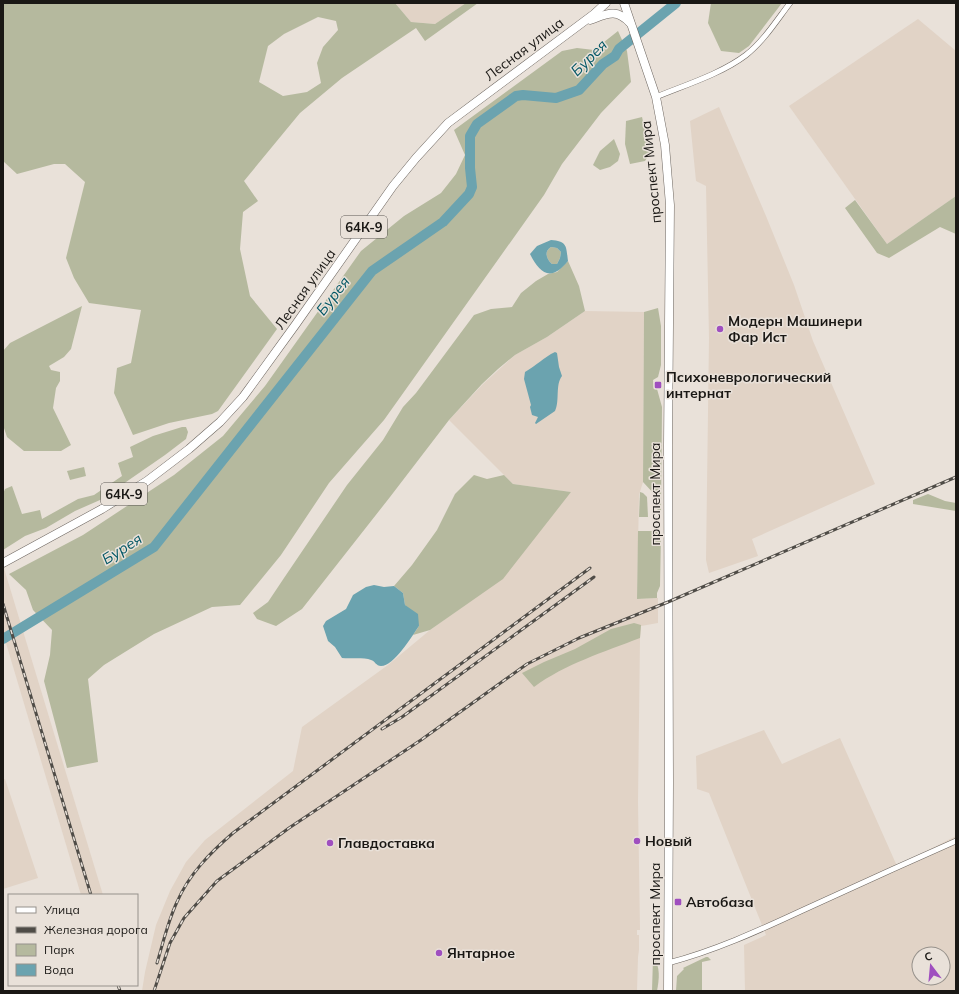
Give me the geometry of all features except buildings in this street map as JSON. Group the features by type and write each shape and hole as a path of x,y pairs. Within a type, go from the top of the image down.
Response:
{"main road":[{"path":"596,12 602,3"},
{"name":"Лесная улица","path":"3,563 102,509 147,481 220,422 243,397 393,186 448,123 606,3"},
{"name":"проспект Мира","path":"624,3 656,97 665,145 670,205 668,460 668,991"},
{"path":"580,24 606,14 616,13 625,17 633,26"}],"street":[{"path":"656,97 725,67 746,55 790,3"},
{"path":"668,963 692,957 766,927 956,841"}],"shaded area":[{"path":"395,3 466,3 435,24 411,22"},
{"path":"918,19 956,51 956,196 887,244 789,106"},
{"path":"719,107 794,285 813,341 875,484 752,539 758,556 709,573 706,560 709,338 706,186 696,181 690,121"},
{"path":"585,311 644,312 643,482 639,495 637,599 658,598 658,623 641,626 640,638 638,802 640,930 637,930 637,935 639,935 639,950 637,991 142,991 156,925 170,891 186,862 205,840 293,771 302,727 388,665 430,630 462,607 571,492 513,484 449,420 483,384 515,355 547,337"},
{"path":"3,565 103,894 81,894 3,633"},
{"path":"764,730 782,764 840,738 897,866 956,836 956,991 745,991 744,945 766,935 709,793 697,789 696,756"},
{"path":"5,779 38,878 3,889 3,780"}],"green space":[{"path":"3,3 395,3 411,22 435,24 466,3 478,3 425,41 416,28 342,78 300,113 244,181 258,201 243,212 240,249 250,296 277,329 218,411 212,414 169,423 133,435 114,393 117,368 131,363 141,310 89,303 74,278 66,258 85,182 65,164 54,164 17,174 3,161","holes":["318,17 336,21 338,30 323,47 317,63 321,83 307,92 283,96 259,82 268,46 284,34"]},
{"path":"711,3 782,3 749,46 739,53 721,51 708,23"},
{"path":"618,31 627,51 631,82 601,113 562,164 544,195 384,420 329,483 281,555 240,605 212,607 154,634 104,665 88,679 98,762 67,768 44,681 50,655 52,630 33,610 26,590 9,574 83,535 174,475 223,436 265,386 361,251 404,216 441,193 456,174 465,155 454,130 562,51 577,48 594,50"},
{"path":"642,117 650,153 645,161 630,164 625,144 626,121"},
{"path":"614,139 620,154 618,161 610,167 600,170 593,165 600,151"},
{"path":"956,196 956,234 940,227 889,258 877,253 845,208 855,200 887,244"},
{"path":"551,247 557,248 561,252 557,264 552,264 547,257 547,251"},
{"path":"568,261 579,286 585,311 547,337 515,355 482,384 449,420 302,609 276,626 257,619 253,613 268,602 347,485 383,440 403,407 416,393 474,315 491,309 512,307 521,293 548,274 557,272"},
{"path":"82,306 71,349 64,357 49,366 51,370 60,372 60,381 56,388 53,408 71,445 61,451 24,451 7,437 3,425 3,351 10,343"},
{"path":"658,308 661,326 661,365 658,377 653,380 654,387 657,389 662,407 661,516 658,514 656,496 643,482 644,312"},
{"path":"186,427 188,432 186,439 100,500 75,511 46,528 25,536 3,550 3,494 5,489 12,486 22,514 40,510 42,519 78,499 94,495 122,476 118,463 133,457 130,447 153,436"},
{"path":"84,467 86,476 70,480 67,471"},
{"path":"474,475 487,479 504,475 513,484 571,492 503,579 430,630 413,635 419,626 405,605 403,593 394,586 412,565 437,530 455,494"},
{"path":"640,492 647,497 648,517 639,517"},
{"path":"928,494 945,501 956,503 956,511 913,504 913,500"},
{"path":"638,531 655,531 661,534 660,586 657,593 657,598 637,599"},
{"path":"634,623 641,625 640,638 572,665 534,687 522,673 575,649 611,629"},
{"path":"706,957 711,960 702,962 702,991 676,991 677,976 684,969 683,968"},
{"path":"653,958 656,961 658,969 659,978 657,991 652,991"}],"water":[{"path":"551,240 561,242 566,248 568,261 556,272 546,273 542,271 530,254 537,246","holes":["551,247 557,248 561,252 560,258 557,264 552,264 547,257 547,251"]},
{"path":"555,352 557,353 562,376 559,384 555,411 536,424 535,423 538,417 532,415 524,379 525,372"},
{"path":"374,585 384,587 394,586 403,593 405,605 418,614 419,626 407,643 397,656 386,665 381,666 368,659 342,658 335,647 328,641 323,626 326,621 346,609 353,595 366,587"}],"waterway":[{"name":"Бурея","path":"3,639 154,547 372,271 443,222 469,194 472,187 470,168 470,136 477,124 516,96 523,95 556,98 579,90 603,64 615,56 619,49 676,3"}],"railway":[{"path":"154,991 170,943 184,918 217,881 289,828 421,740 527,664 579,638 668,602 956,477"},
{"path":"157,963 171,917 182,892 201,864 225,840 590,568"},
{"path":"382,729 402,717 594,577"},
{"path":"3,604 91,894"},
{"path":"118,986 120,991"}],"place":[{"name":"Модерн Машинери Фар Ист","path":"720,329"},
{"name":"Психоневрологический интернат","path":"658,385"},
{"name":"Новый","path":"637,841"},
{"name":"Главдоставка","path":"330,843"},
{"name":"Автобаза","path":"678,902"},
{"name":"Янтарное","path":"439,953"}]}
